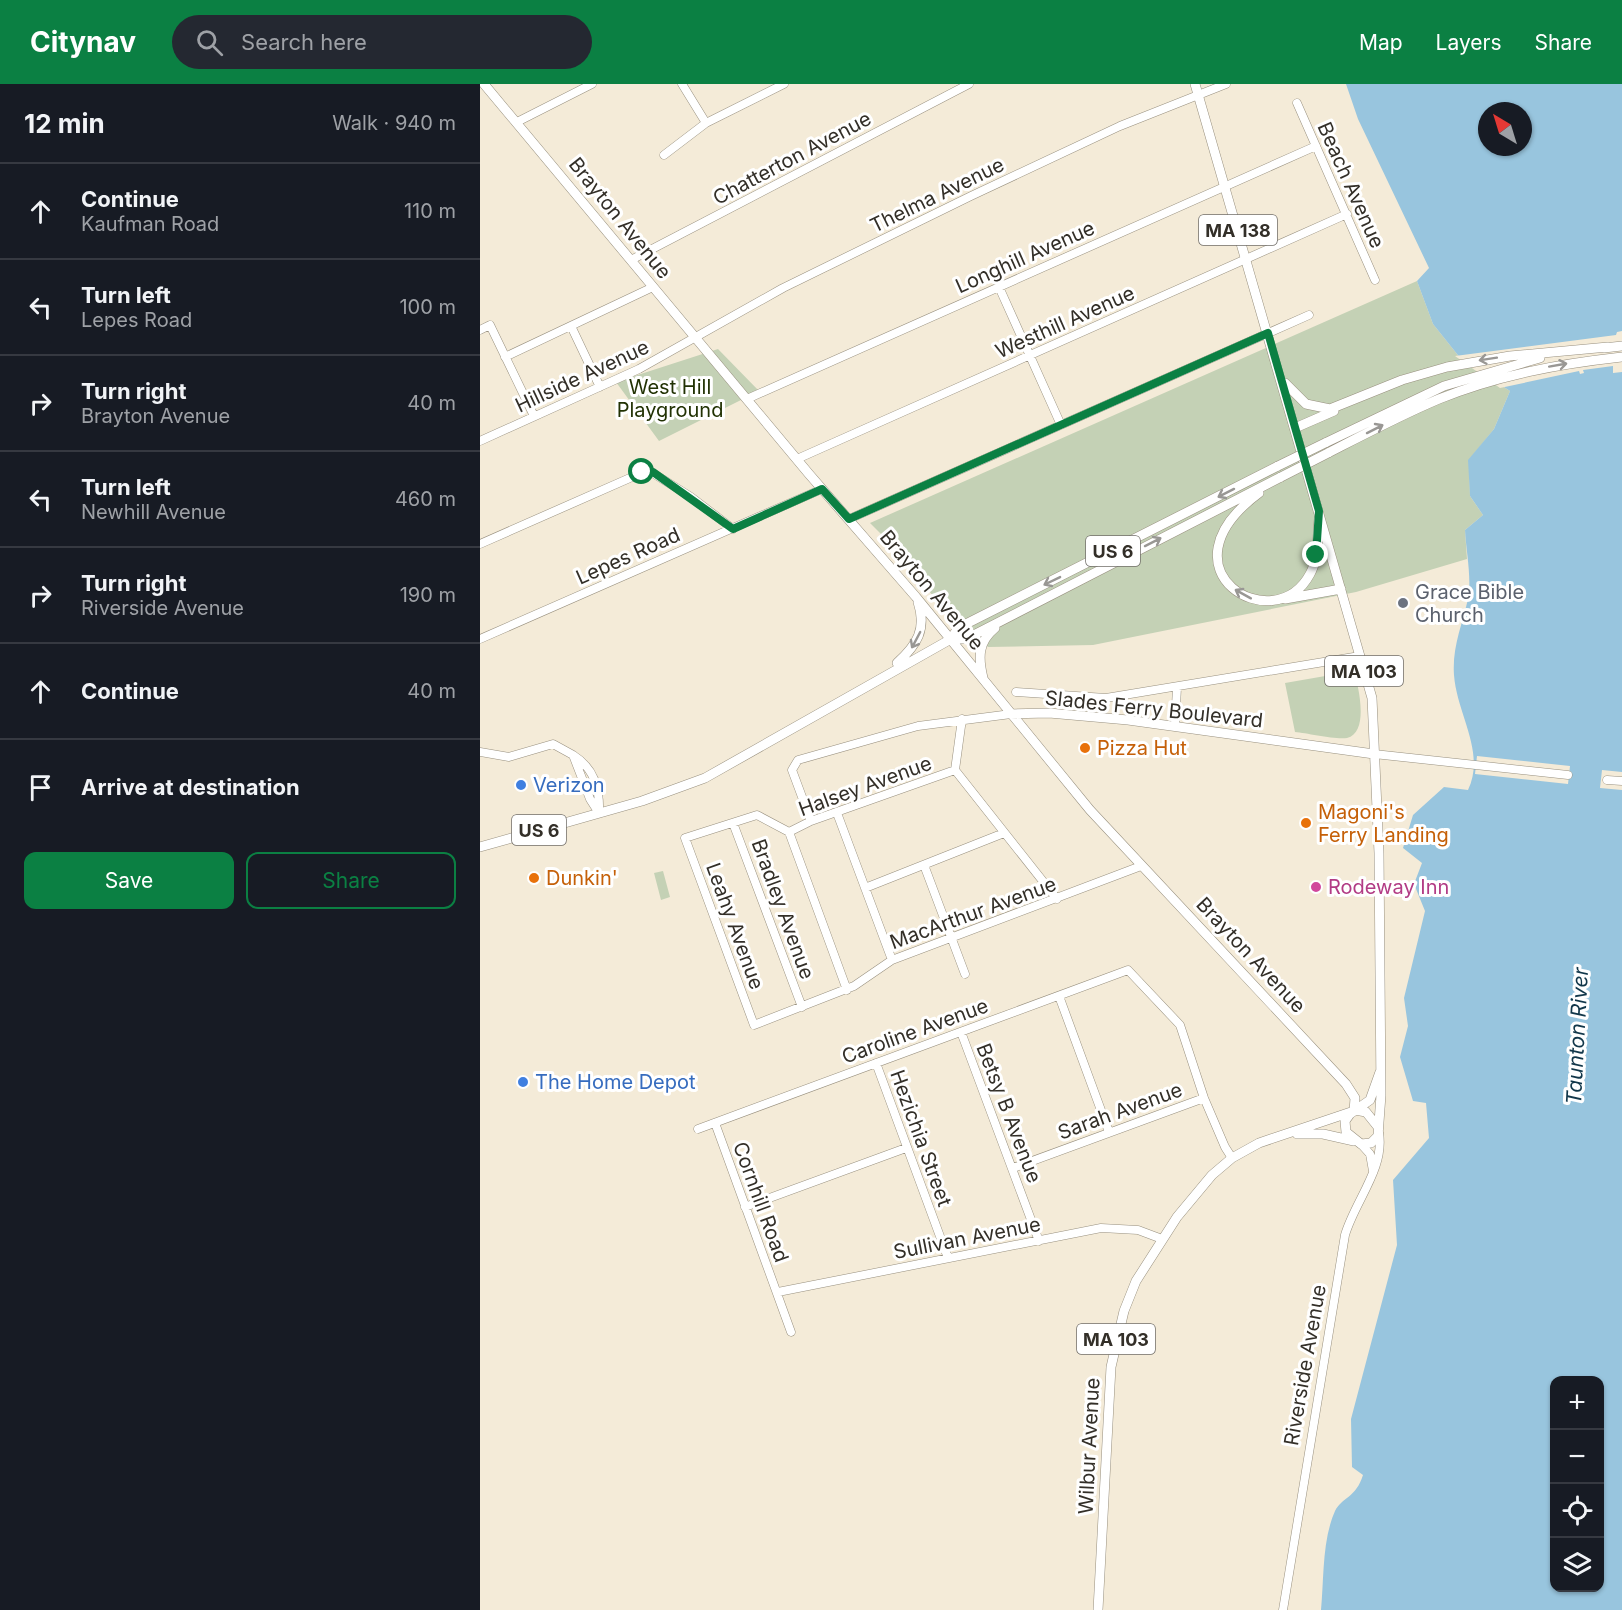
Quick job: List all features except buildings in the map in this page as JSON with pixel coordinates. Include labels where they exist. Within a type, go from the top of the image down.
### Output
[{"type":"main road","name":"Brayton Avenue","points":[[484,84],[822,489],[916,597],[1090,810],[1347,1084],[1355,1098],[1354,1111]]},
{"type":"main road","name":"Riverside Avenue","points":[[1196,89],[1372,698],[1379,852],[1379,1131]]},
{"type":"main road","name":"US 6","points":[[951,639],[957,628],[1418,396],[1513,364],[1622,346]]},
{"type":"main road","name":"MA 138","points":[[1281,377],[1297,397],[1312,407],[1330,409],[1409,378],[1489,358],[1608,347]]},
{"type":"main road","name":"US 6","points":[[480,847],[652,798],[711,775],[951,639],[966,639],[1422,406],[1514,375],[1556,366],[1622,357]]},
{"type":"main road","points":[[1295,428],[1358,399]]},
{"type":"main road","points":[[1281,477],[1234,514],[1221,532],[1217,547],[1221,572],[1232,587],[1249,598],[1274,601],[1341,589]]},
{"type":"main road","name":"MA 138","points":[[1274,601],[1294,591],[1311,573],[1316,555],[1319,511]]},
{"type":"main road","points":[[887,674],[911,650],[919,636],[922,617],[916,597]]},
{"type":"main road","points":[[984,680],[979,657],[981,645],[991,631],[1007,618]]},
{"type":"main road","name":"Slades Ferry Boulevard","points":[[1011,714],[1075,715],[1175,726],[1374,754]]},
{"type":"main road","name":"Riverside Avenue","points":[[1354,1111],[1370,1100],[1380,1072]]},
{"type":"main road","points":[[1354,1111],[1366,1112],[1379,1131],[1374,1142],[1358,1143],[1344,1127],[1346,1119],[1354,1111]]},
{"type":"main road","name":"Wilbur Avenue","points":[[1098,1610],[1112,1358],[1129,1296],[1143,1267],[1193,1196],[1232,1158],[1252,1146],[1354,1111]]},
{"type":"main road","name":"Wilbur Avenue","points":[[1280,1136],[1315,1134],[1358,1143]]},
{"type":"street","points":[[517,122],[592,84]]},
{"type":"street","points":[[682,84],[706,123]]},
{"type":"street","points":[[664,154],[706,123],[783,84]]},
{"type":"street","name":"Chatterton Avenue","points":[[631,260],[969,84]]},
{"type":"street","name":"Thelma Avenue","points":[[696,338],[783,288],[1196,89],[1226,84]]},
{"type":"street","name":"Beach Avenue","points":[[1297,103],[1375,280]]},
{"type":"street","name":"Longhill Avenue","points":[[747,399],[1316,146]]},
{"type":"street","name":"Westhill Avenue","points":[[797,459],[1347,214]]},
{"type":"street","points":[[505,357],[653,287]]},
{"type":"street","points":[[999,287],[1061,425]]},
{"type":"street","points":[[849,519],[1309,315]]},
{"type":"street","points":[[480,330],[490,325],[534,416]]},
{"type":"street","points":[[571,326],[600,387]]},
{"type":"street","name":"Hillside Avenue","points":[[480,441],[600,387],[696,338]]},
{"type":"street","points":[[480,544],[648,470],[691,497],[733,529]]},
{"type":"street","name":"Lepes Road","points":[[480,639],[822,489]]},
{"type":"street","points":[[1016,692],[1106,698],[1360,656]]},
{"type":"street","points":[[1175,726],[1177,687]]},
{"type":"street","name":"Slades Ferry Boulevard","points":[[811,821],[792,772],[793,765],[799,759],[902,730],[962,719],[1011,714]]},
{"type":"street","points":[[962,719],[955,770],[1057,899]]},
{"type":"street","points":[[480,752],[509,757],[553,744],[573,755],[590,799],[599,813]]},
{"type":"street","points":[[1374,754],[1568,775]]},
{"type":"street","name":"Halsey Avenue","points":[[684,838],[757,815],[789,832],[811,821],[955,770]]},
{"type":"street","points":[[1607,780],[1622,781]]},
{"type":"street","points":[[837,813],[892,960]]},
{"type":"street","name":"Bradley Avenue","points":[[733,823],[802,1007]]},
{"type":"street","points":[[789,832],[847,990]]},
{"type":"street","points":[[865,888],[1004,833]]},
{"type":"street","name":"Leahy Avenue","points":[[684,838],[754,1025]]},
{"type":"street","points":[[924,865],[964,974]]},
{"type":"street","name":"MacArthur Avenue","points":[[754,1025],[847,990],[892,960],[1141,866]]},
{"type":"street","name":"Caroline Avenue","points":[[698,1129],[1128,970],[1180,1025],[1204,1098]]},
{"type":"street","points":[[1059,996],[1109,1132]]},
{"type":"street","name":"Betsy B Avenue","points":[[961,1032],[1039,1241]]},
{"type":"street","name":"Hezichia Street","points":[[876,1063],[948,1258]]},
{"type":"street","points":[[1204,1098],[1232,1158]]},
{"type":"street","name":"Sarah Avenue","points":[[1013,1168],[1204,1098]]},
{"type":"street","name":"Cornhill Road","points":[[715,1123],[778,1292],[790,1332]]},
{"type":"street","name":"Riverside Avenue","points":[[1283,1610],[1345,1235],[1353,1209],[1373,1173],[1380,1153],[1379,1131]]},
{"type":"street","points":[[1358,1143],[1370,1154],[1373,1173]]},
{"type":"street","points":[[745,1207],[906,1148]]},
{"type":"street","name":"Sullivan Avenue","points":[[778,1292],[1112,1227],[1138,1230],[1162,1239]]},
{"type":"green space","points":[[1417,281],[1433,324],[1461,359],[1510,391],[1494,429],[1469,460],[1470,496],[1483,515],[1465,530],[1467,559],[1356,592],[1093,645],[988,647],[946,612],[890,543],[870,523]]},
{"type":"green space","name":"West Hill Playground","points":[[718,349],[759,391],[659,441],[616,382]]},
{"type":"green space","points":[[1354,671],[1361,708],[1358,727],[1354,734],[1342,738],[1295,732],[1285,683]]},
{"type":"green space","points":[[663,871],[670,897],[661,900],[654,873]]},
{"type":"water","name":"Taunton River","points":[[1346,84],[1622,84],[1622,1610],[1321,1610],[1324,1560],[1331,1522],[1338,1506],[1353,1493],[1363,1475],[1352,1467],[1351,1419],[1397,1245],[1393,1180],[1429,1138],[1426,1103],[1413,1101],[1400,1057],[1408,1026],[1404,998],[1425,911],[1414,884],[1422,863],[1403,848],[1413,815],[1444,787],[1468,790],[1473,776],[1472,747],[1454,675],[1456,646],[1469,591],[1465,530],[1483,515],[1470,496],[1468,460],[1494,429],[1510,391],[1461,359],[1433,324],[1417,281],[1429,268],[1358,119]]},
{"type":"pier","points":[[1622,331],[1622,372],[1613,373],[1613,366],[1583,370],[1584,373],[1580,374],[1579,371],[1500,388],[1455,356],[1616,335],[1617,332]]},
{"type":"pier","points":[[1477,756],[1570,766],[1568,784],[1475,774]]},
{"type":"pier","points":[[1602,770],[1622,772],[1622,790],[1600,788]]},
{"type":"place","name":"Grace Bible Church","points":[[1403,603]]},
{"type":"place","name":"Pizza Hut","points":[[1085,748]]},
{"type":"place","name":"Verizon","points":[[521,785]]},
{"type":"place","name":"Magoni's Ferry Landing","points":[[1306,823]]},
{"type":"place","name":"Dunkin'","points":[[534,878]]},
{"type":"place","name":"Rodeway Inn","points":[[1316,887]]},
{"type":"place","name":"The Home Depot","points":[[523,1082]]},
{"type":"route","points":[[642,472],[648,470],[653,472],[733,529],[822,489],[849,519],[1268,333],[1319,511],[1316,555]]}]
